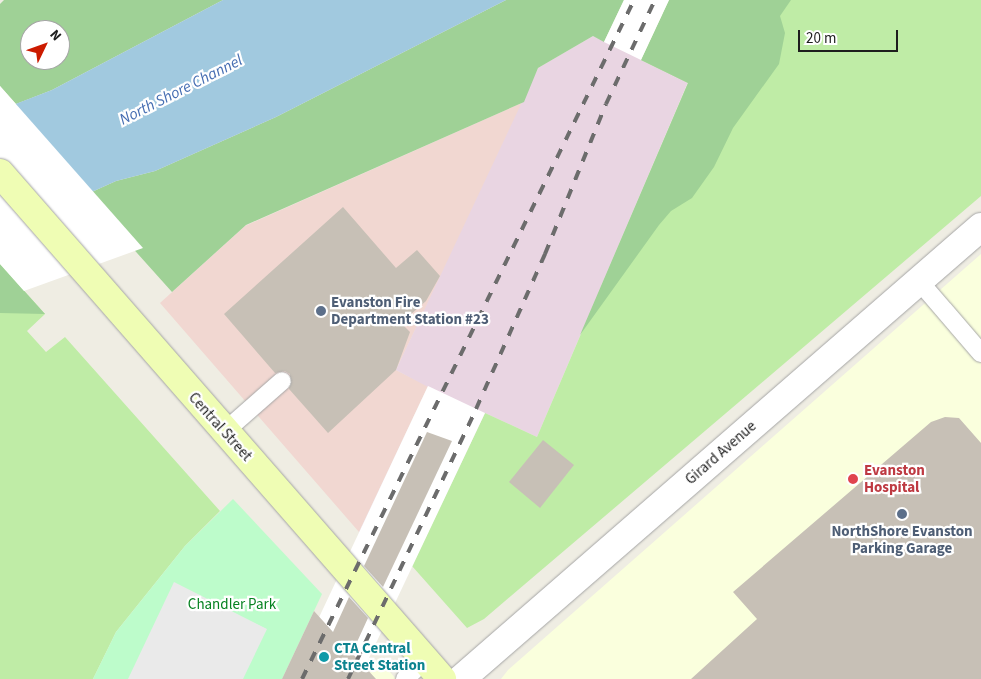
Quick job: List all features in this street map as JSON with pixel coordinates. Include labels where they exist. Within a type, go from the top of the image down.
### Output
[{"type":"main road","name":"Central Street","points":[[0,173],[224,432],[434,670]]},
{"type":"street","name":"Girard Avenue","points":[[461,679],[981,227]]},
{"type":"lane","points":[[919,281],[981,353]]},
{"type":"lane","points":[[224,432],[282,381]]},
{"type":"lane","points":[[404,679],[434,670]]},
{"type":"shaded area","points":[[593,36],[688,82],[537,437],[485,413],[404,583],[359,532],[428,387],[396,370],[538,68]]},
{"type":"shaded area","points":[[524,102],[396,370],[428,386],[359,532],[160,303],[245,226]]},
{"type":"shaded area","name":"Evanston Hospital","points":[[981,254],[981,679],[501,679],[508,670]]},
{"type":"shaded area","points":[[174,582],[267,629],[243,679],[128,679]]},
{"type":"shaded area","points":[[378,658],[396,679],[367,679]]},
{"type":"green space","points":[[4,0],[223,0],[52,90],[16,104],[0,86],[0,4]]},
{"type":"green space","points":[[506,0],[624,0],[604,42],[593,36],[538,68],[524,102],[246,225],[172,292],[85,195],[116,181],[155,171],[276,117]]},
{"type":"green space","points":[[669,0],[981,0],[981,196],[484,619],[467,628],[412,566],[485,413],[537,437],[688,83],[641,60]]},
{"type":"green space","points":[[669,0],[791,0],[780,16],[785,33],[779,64],[733,128],[714,167],[692,198],[671,211],[659,225],[580,335],[688,83],[641,60]]},
{"type":"green space","points":[[0,264],[45,314],[27,331],[46,352],[65,337],[220,511],[185,546],[116,632],[93,679],[0,679]]},
{"type":"green space","points":[[0,264],[45,314],[0,313]]},
{"type":"green space","name":"Chandler Park","points":[[233,499],[322,594],[282,679],[93,679],[116,632],[185,546]]},
{"type":"water","name":"North Shore Channel","points":[[223,0],[506,0],[276,117],[155,171],[116,181],[85,195],[0,110],[52,90]]},
{"type":"pier","points":[[624,0],[669,0],[641,60],[604,42]]},
{"type":"pier","points":[[0,86],[143,248],[24,291],[0,264]]},
{"type":"pier","points":[[428,386],[485,413],[359,679],[290,679]]},
{"type":"building","name":"Evanston Fire Department Station #23","points":[[343,207],[396,268],[417,250],[440,276],[426,301],[401,323],[410,332],[396,370],[328,433],[289,389],[290,374],[285,371],[275,373],[224,314]]},
{"type":"building","name":"NorthShore Evanston Parking Garage","points":[[945,417],[959,418],[981,443],[981,679],[691,679],[757,619],[733,592],[931,422]]},
{"type":"building","points":[[427,432],[452,441],[383,587],[364,566]]},
{"type":"building","points":[[543,440],[574,465],[540,508],[509,482]]},
{"type":"building","name":"CTA Central Street Station","points":[[349,597],[368,618],[352,653],[376,679],[282,679],[314,611],[333,632]]},
{"type":"railway","points":[[302,679],[634,0]]},
{"type":"railway","points":[[348,679],[476,409],[545,254],[606,104],[655,0]]},
{"type":"place","name":"Evanston Fire Department Station #23","points":[[321,311]]},
{"type":"place","name":"Evanston Hospital","points":[[853,479]]},
{"type":"place","name":"NorthShore Evanston Parking Garage","points":[[902,514]]},
{"type":"place","name":"CTA Central Street Station","points":[[324,657]]}]
